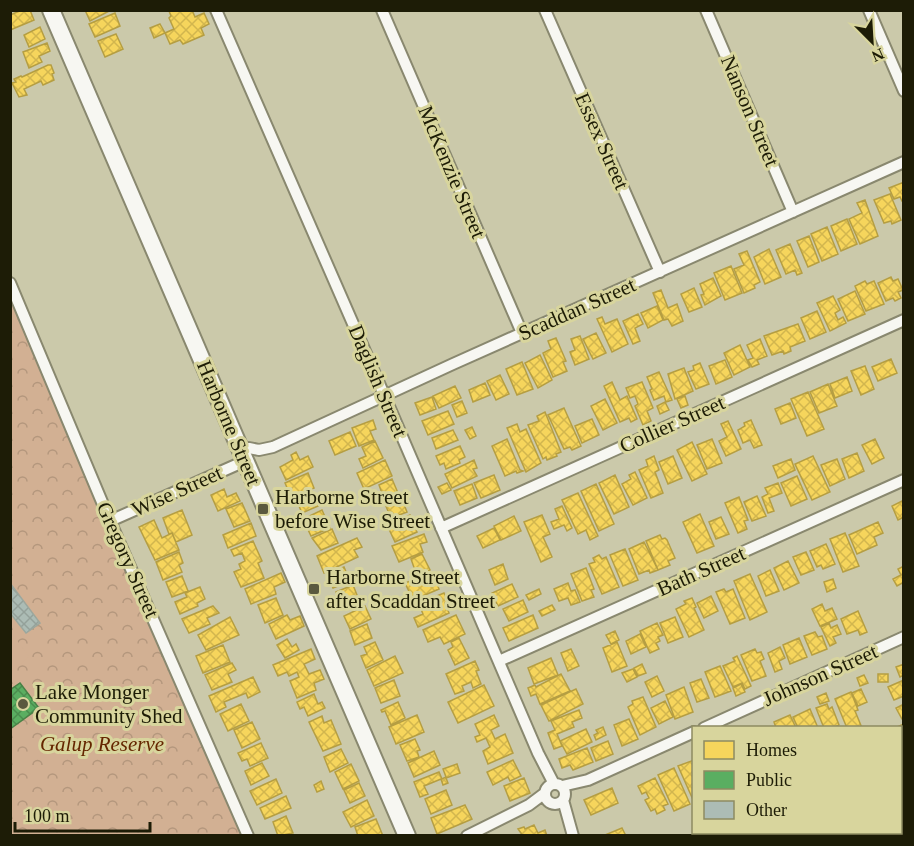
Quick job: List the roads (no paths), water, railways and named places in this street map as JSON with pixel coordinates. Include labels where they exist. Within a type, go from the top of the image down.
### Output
[{"type":"main road","name":"Harborne Street","points":[[51,10],[417,836]]},
{"type":"main road","name":"Harborne Street","points":[[61,10],[407,836]]},
{"type":"street","name":"Daglish Street","points":[[216,10],[571,831]]},
{"type":"street","name":"McKenzie Street","points":[[382,10],[522,333]]},
{"type":"street","name":"Essex Street","points":[[545,10],[660,272]]},
{"type":"street","name":"Nanson Street","points":[[706,10],[794,212]]},
{"type":"street","points":[[869,10],[903,91]]},
{"type":"street","name":"Scaddan Street","points":[[247,454],[273,447],[903,162]]},
{"type":"street","name":"Gregory Street","points":[[10,283],[110,521],[248,836]]},
{"type":"street","name":"Collier Street","points":[[441,528],[903,320]]},
{"type":"street","name":"Wise Street","points":[[110,521],[247,454]]},
{"type":"street","name":"Bath Street","points":[[499,661],[903,480]]},
{"type":"street","name":"Johnson Street","points":[[708,726],[903,637]]},
{"type":"street","points":[[467,836],[529,805],[692,732]]},
{"type":"place","name":"Harborne Street before Wise Street","points":[[263,509]]},
{"type":"place","name":"Harborne Street after Scaddan Street","points":[[314,589]]},
{"type":"place","name":"Lake Monger Community Shed","points":[[23,704]]},
{"type":"park label","name":"Galup Reserve","points":[[102,744]]}]
